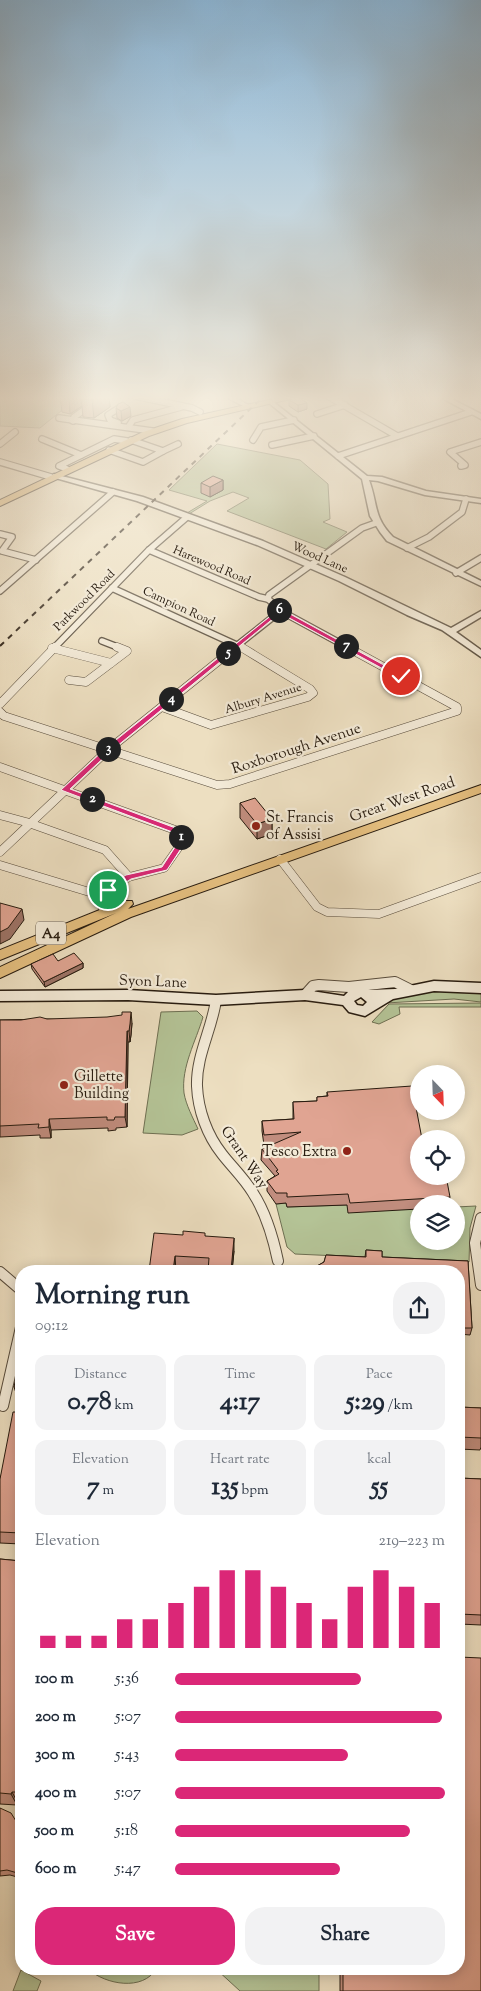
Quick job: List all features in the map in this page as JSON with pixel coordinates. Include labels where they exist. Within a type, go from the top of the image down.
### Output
[{"type":"main road","points":[[0,503],[29,489]]},
{"type":"main road","name":"Great West Road","points":[[0,955],[104,913],[481,780]]},
{"type":"main road","name":"Great West Road","points":[[0,973],[126,914],[280,858],[481,789]]},
{"type":"main road","name":"A4","points":[[0,965],[53,948]]},
{"type":"main road","name":"Syon Lane","points":[[0,996],[128,995],[216,1000],[304,995],[347,1001],[353,1009],[360,1011],[369,1009],[371,1000],[411,990],[443,986],[481,988]]},
{"type":"street","name":"Wood Lane","points":[[101,489],[140,499],[260,543],[312,565],[451,632],[481,654]]},
{"type":"street","points":[[369,489],[372,514],[376,523],[390,539],[481,584]]},
{"type":"street","points":[[412,489],[425,493],[481,501]]},
{"type":"street","points":[[0,591],[113,492]]},
{"type":"street","points":[[407,548],[429,537],[462,512],[466,499]]},
{"type":"street","name":"Parkwood Road","points":[[0,704],[52,648],[149,550],[188,517]]},
{"type":"street","points":[[0,852],[109,749],[275,616],[279,610],[268,599],[269,595],[362,528],[376,523]]},
{"type":"street","points":[[0,534],[15,538],[1,551]]},
{"type":"street","name":"Harewood Road","points":[[149,550],[259,597],[268,599]]},
{"type":"street","points":[[1,551],[36,560]]},
{"type":"street","points":[[456,572],[481,558]]},
{"type":"street","name":"Campion Road","points":[[112,588],[237,645]]},
{"type":"street","name":"Roxborough Avenue","points":[[0,712],[4,716],[217,785],[230,784],[457,711],[457,707],[279,610]]},
{"type":"street","points":[[451,632],[481,613]]},
{"type":"street","points":[[69,680],[86,682],[127,651],[102,641]]},
{"type":"street","name":"Albury Avenue","points":[[162,707],[211,725],[308,697],[313,693],[310,689],[237,645]]},
{"type":"street","points":[[52,648],[111,664]]},
{"type":"street","points":[[0,767],[178,832],[183,841],[164,868],[128,877],[108,890],[96,894],[0,865]]},
{"type":"street","points":[[0,815],[105,850],[128,877]]},
{"type":"street","points":[[280,858],[317,907],[327,912],[379,914],[481,877]]},
{"type":"street","points":[[96,894],[102,903],[104,913]]},
{"type":"street","name":"Syon Lane","points":[[304,995],[313,986],[319,985],[349,987],[395,982],[411,990]]},
{"type":"street","name":"Grant Way","points":[[216,1000],[215,1017],[198,1064],[198,1102],[204,1121],[217,1147],[253,1192],[270,1229],[274,1243],[275,1261]]},
{"type":"street","points":[[481,1218],[476,1229],[474,1246],[481,1285]]},
{"type":"street","points":[[0,1272],[15,1285]]},
{"type":"street","points":[[3,1406],[15,1353]]},
{"type":"green space","points":[[328,489],[330,519],[323,522],[347,532],[326,549],[227,511],[249,498],[233,492],[210,501],[189,514],[187,513],[207,501],[169,490]]},
{"type":"green space","points":[[422,990],[481,990],[481,1002],[454,999],[386,1003],[391,999]]},
{"type":"green space","points":[[481,1003],[481,1007],[399,1007],[400,1014],[379,1024],[372,1022],[389,1004]]},
{"type":"green space","points":[[197,1011],[203,1017],[187,1064],[184,1093],[198,1129],[182,1135],[143,1133],[161,1012]]},
{"type":"green space","points":[[286,1203],[287,1207],[347,1205],[410,1208],[410,1250],[465,1250],[465,1207],[476,1206],[470,1228],[469,1262],[295,1254],[287,1247],[276,1204]]},
{"type":"green space","points":[[19,1975],[30,1975],[41,1981],[37,1991],[13,1991]]},
{"type":"green space","points":[[98,1975],[151,1975],[142,1981],[134,1983],[114,1982]]},
{"type":"green space","points":[[223,1975],[319,1975],[319,1991],[240,1991]]},
{"type":"building","points":[[255,798],[272,819],[257,824],[240,803]]},
{"type":"building","points":[[0,903],[22,909],[8,928],[0,932]]},
{"type":"building","points":[[74,953],[83,963],[44,982],[31,964],[53,954],[58,961]]},
{"type":"building","name":"Gillette Building","points":[[122,1012],[131,1012],[129,1031],[127,1031],[125,1117],[115,1117],[114,1120],[107,1120],[107,1117],[49,1119],[49,1127],[38,1128],[39,1124],[0,1126],[0,1020],[21,1020],[40,1017],[47,1019],[107,1017],[122,1015]]},
{"type":"building","name":"Tesco Extra","points":[[410,1086],[410,1120],[418,1120],[420,1130],[410,1130],[410,1185],[448,1185],[450,1195],[410,1195],[410,1199],[350,1203],[348,1194],[287,1197],[287,1193],[276,1193],[267,1181],[279,1174],[276,1171],[278,1170],[262,1149],[301,1132],[264,1135],[262,1121],[294,1119],[293,1102],[317,1101],[317,1097],[328,1096],[327,1092]]},
{"type":"building","points":[[183,1231],[205,1233],[205,1236],[234,1238],[232,1265],[208,1265],[209,1258],[175,1256],[174,1265],[150,1265],[154,1233],[183,1235]]},
{"type":"building","points":[[366,1250],[382,1251],[382,1257],[468,1261],[472,1328],[465,1328],[465,1265],[319,1265],[324,1262],[326,1255],[366,1257]]},
{"type":"building","points":[[465,1407],[481,1408],[481,1438],[465,1437]]},
{"type":"building","points":[[13,1412],[15,1412],[15,1533],[0,1532],[0,1479]]},
{"type":"building","points":[[465,1478],[481,1479],[481,1615],[465,1614]]},
{"type":"building","points":[[0,1559],[15,1560],[15,1792],[11,1794],[0,1793]]},
{"type":"building","points":[[465,1657],[481,1658],[481,1991],[343,1991],[343,1975],[465,1975]]},
{"type":"building","points":[[0,1808],[11,1813],[15,1819],[15,1872],[7,1870],[0,1871]]},
{"type":"railway","points":[[0,646],[166,489]]},
{"type":"place","name":"St. Francis of Assisi","points":[[256,826]]},
{"type":"place","name":"Gillette Building","points":[[64,1085]]},
{"type":"place","name":"Tesco Extra","points":[[347,1151]]},
{"type":"route","points":[[108,890],[128,877],[164,868],[183,841],[178,832],[65,790],[109,749],[275,616],[279,610],[288,613],[401,676]]}]
